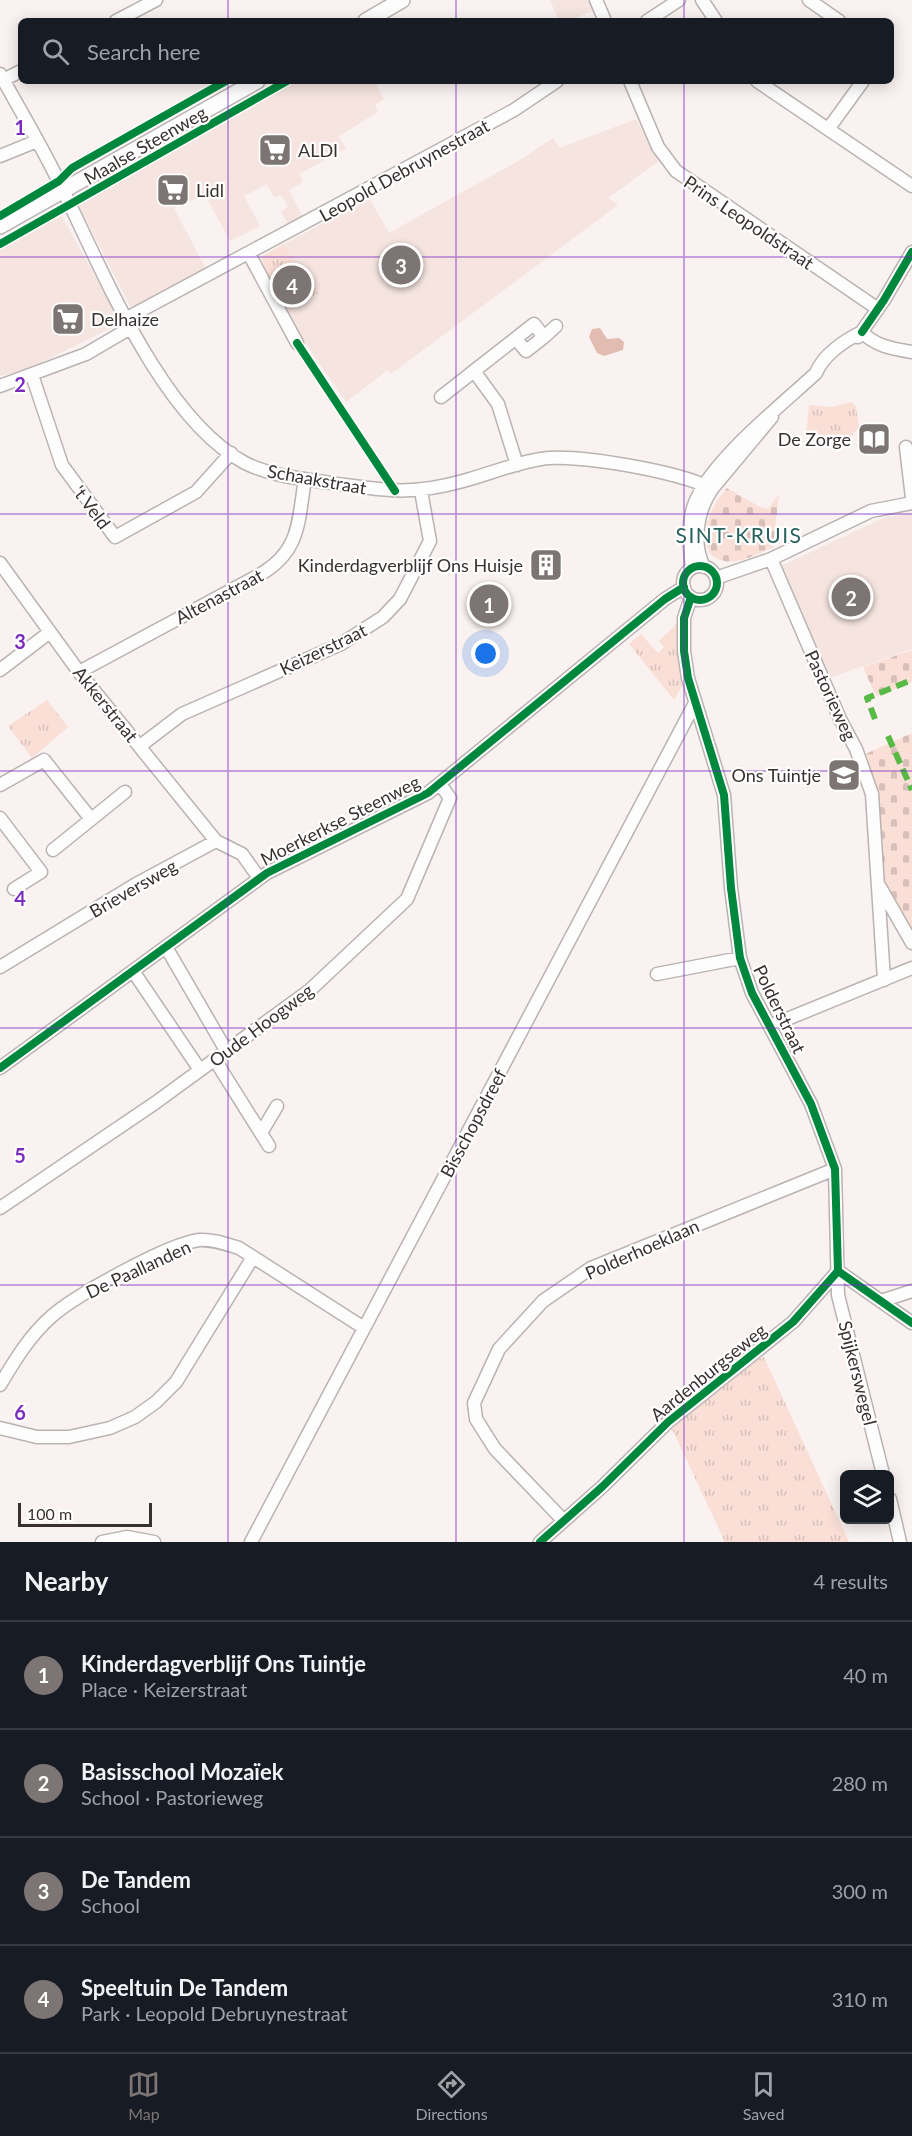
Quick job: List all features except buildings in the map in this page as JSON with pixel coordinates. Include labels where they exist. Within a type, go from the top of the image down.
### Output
[{"type":"main road","points":[[371,18],[402,0]]},
{"type":"main road","name":"Maalse Steenweg","points":[[0,226],[252,84]]},
{"type":"street","points":[[122,18],[156,0]]},
{"type":"street","points":[[596,0],[603,18]]},
{"type":"street","points":[[652,18],[679,0]]},
{"type":"street","points":[[702,0],[714,18]]},
{"type":"street","points":[[809,0],[835,18]]},
{"type":"street","points":[[2,77],[18,72]]},
{"type":"street","name":"Schaakstraat","points":[[2,77],[38,141],[129,323],[162,379],[186,411],[231,453],[257,468],[305,479],[395,491],[421,491],[543,458],[647,469],[708,487]]},
{"type":"street","name":"Leopold Debruynestraat","points":[[0,386],[86,354],[129,323],[249,254],[514,110],[553,84]]},
{"type":"street","name":"Prins Leopoldstraat","points":[[631,84],[658,147],[676,171],[878,309]]},
{"type":"street","points":[[762,84],[912,186]]},
{"type":"street","points":[[829,128],[860,84]]},
{"type":"street","points":[[0,156],[38,141]]},
{"type":"street","points":[[698,567],[689,528],[693,505],[756,425],[778,409],[816,373],[825,371],[852,345],[878,309],[912,252]]},
{"type":"street","points":[[249,254],[297,343]]},
{"type":"street","points":[[441,397],[534,324],[544,337],[556,326]]},
{"type":"street","points":[[861,332],[871,341],[881,345],[912,352]]},
{"type":"street","points":[[474,371],[498,404],[517,465]]},
{"type":"street","name":"'t Veld","points":[[32,375],[62,465],[115,537],[196,492],[231,453]]},
{"type":"street","points":[[906,447],[912,498]]},
{"type":"street","name":"Altenastraat","points":[[79,672],[261,574],[284,558],[293,542],[305,479]]},
{"type":"street","name":"Keizerstraat","points":[[140,746],[182,714],[341,645],[383,618],[400,599],[430,541],[421,491]]},
{"type":"street","points":[[716,578],[771,559],[857,516],[881,508],[912,503]]},
{"type":"street","name":"Pastorieweg","points":[[771,559],[840,719],[856,749],[872,794],[884,980]]},
{"type":"street","name":"Akkerstraat","points":[[0,563],[79,672],[216,841]]},
{"type":"street","points":[[698,567],[712,571],[716,578],[713,594],[702,600],[688,592],[684,577],[698,567]]},
{"type":"street","name":"Moerkerkse Steenweg","points":[[0,1068],[259,878],[289,861],[396,811],[440,784],[665,599],[688,592]]},
{"type":"street","name":"Polderstraat","points":[[688,592],[684,618],[684,651],[695,703],[724,795],[731,888],[740,958],[752,993],[811,1104],[835,1169],[838,1271]]},
{"type":"street","points":[[665,599],[680,608],[684,618]]},
{"type":"street","points":[[0,669],[50,632]]},
{"type":"street","name":"Bisschopsdreef","points":[[251,1542],[695,703]]},
{"type":"street","points":[[0,785],[44,760],[91,819]]},
{"type":"street","name":"Oude Hoogweg","points":[[0,1208],[227,1052],[310,990],[406,899],[450,798],[440,784]]},
{"type":"street","points":[[53,850],[125,792]]},
{"type":"street","points":[[0,818],[41,872],[14,889]]},
{"type":"street","points":[[216,841],[242,854],[259,878]]},
{"type":"street","name":"Brieversweg","points":[[0,967],[138,883],[216,841]]},
{"type":"street","points":[[878,877],[912,942]]},
{"type":"street","points":[[166,947],[227,1052]]},
{"type":"street","name":"Polderstraat","points":[[657,974],[740,958]]},
{"type":"street","points":[[770,1026],[912,968]]},
{"type":"street","points":[[133,971],[200,1070]]},
{"type":"street","points":[[215,1060],[269,1146]]},
{"type":"street","points":[[261,1133],[277,1106]]},
{"type":"street","name":"Polderhoeklaan","points":[[564,1521],[490,1443],[476,1419],[474,1403],[499,1349],[543,1301],[591,1268],[835,1169]]},
{"type":"street","name":"De Paallanden","points":[[0,1385],[19,1354],[52,1316],[85,1292],[180,1246],[198,1240],[220,1242],[239,1248],[364,1328]]},
{"type":"street","points":[[0,1428],[37,1437],[69,1437],[110,1428],[149,1407],[176,1382],[253,1257]]},
{"type":"street","points":[[838,1271],[912,1323]]},
{"type":"street","name":"Spijkerswegel","points":[[838,1271],[838,1295],[882,1470]]},
{"type":"street","name":"Aardenburgseweg","points":[[540,1542],[668,1422],[793,1322],[838,1271]]},
{"type":"street","points":[[881,1301],[912,1292]]},
{"type":"street","points":[[894,1516],[900,1542]]},
{"type":"street","points":[[102,1542],[127,1537],[154,1542]]},
{"type":"shaded area","points":[[550,0],[588,0],[593,11],[576,18],[558,18]]},
{"type":"shaded area","points":[[287,84],[376,84],[384,99],[375,105],[378,112],[339,136],[346,149],[299,174],[303,182],[289,190],[303,217],[288,225],[281,211],[288,207],[285,201],[282,196],[274,197],[267,184],[244,196],[260,226],[230,241],[205,195],[174,208],[207,271],[131,308],[77,202]]},
{"type":"shaded area","points":[[636,119],[659,161],[608,198],[618,205],[391,374],[388,370],[346,402],[290,320],[288,310],[275,295],[261,257],[369,198],[389,233],[520,160],[553,138],[560,148]]},
{"type":"shaded area","points":[[60,213],[121,323],[26,370],[0,376],[0,246]]},
{"type":"shaded area","points":[[600,328],[607,339],[619,338],[624,342],[623,350],[604,356],[597,353],[589,337],[592,329]]},
{"type":"shaded area","points":[[912,514],[912,649],[829,678],[781,566],[886,517]]},
{"type":"green space","points":[[284,244],[300,273],[305,270],[318,293],[288,310],[275,295],[261,257]]},
{"type":"green space","points":[[851,402],[856,406],[859,427],[845,444],[832,449],[826,445],[820,434],[809,437],[806,434],[809,405],[831,407]]},
{"type":"green space","points":[[727,488],[758,506],[768,509],[779,494],[773,547],[749,558],[732,562],[716,558],[709,552],[706,544],[706,527],[716,502]]},
{"type":"green space","points":[[677,624],[682,686],[674,700],[629,644],[641,634],[658,653],[664,647],[659,641]]},
{"type":"green space","points":[[912,650],[912,682],[876,696],[863,667]]},
{"type":"green space","points":[[47,700],[68,727],[32,758],[8,726]]},
{"type":"green space","points":[[912,733],[912,934],[882,876],[861,756]]},
{"type":"green space","points":[[764,1357],[849,1542],[725,1542],[671,1427],[758,1359]]},
{"type":"marked path","points":[[875,719],[867,698],[912,680]]},
{"type":"marked path","points":[[888,736],[912,790]]},
{"type":"cycle path","points":[[0,216],[59,181],[72,168],[221,84]]},
{"type":"cycle path","points":[[0,244],[282,84]]},
{"type":"cycle path","points":[[862,332],[912,252]]},
{"type":"cycle path","points":[[297,343],[395,491]]},
{"type":"cycle path","points":[[700,566],[712,571],[717,583],[712,595],[700,600],[688,595],[683,583],[688,571],[700,566]]},
{"type":"cycle path","points":[[0,1068],[267,873],[428,793],[665,599],[684,587]]},
{"type":"cycle path","points":[[691,597],[684,618],[684,651],[688,678],[724,795],[731,888],[740,958],[752,993],[811,1104],[835,1169],[838,1271]]},
{"type":"cycle path","points":[[838,1271],[912,1323]]},
{"type":"cycle path","points":[[540,1542],[602,1487],[668,1422],[793,1322],[838,1271]]},
{"type":"place","name":"ALDI","points":[[275,150]]},
{"type":"place","name":"Lidl","points":[[173,190]]},
{"type":"place","name":"De Tandem","points":[[401,265]]},
{"type":"place","name":"Speeltuin De Tandem","points":[[292,285]]},
{"type":"place","name":"Delhaize","points":[[68,319]]},
{"type":"place","name":"De Zorge","points":[[874,439]]},
{"type":"place","name":"Kinderdagverblijf Ons Huisje","points":[[546,565]]},
{"type":"place","name":"Basisschool Mozaïek","points":[[851,597]]},
{"type":"place","name":"Kinderdagverblijf Ons Tuintje","points":[[489,604]]},
{"type":"place","name":"Ons Tuintje","points":[[844,775]]},
{"type":"district","name":"SINT-KRUIS","points":[[739,534]]}]
